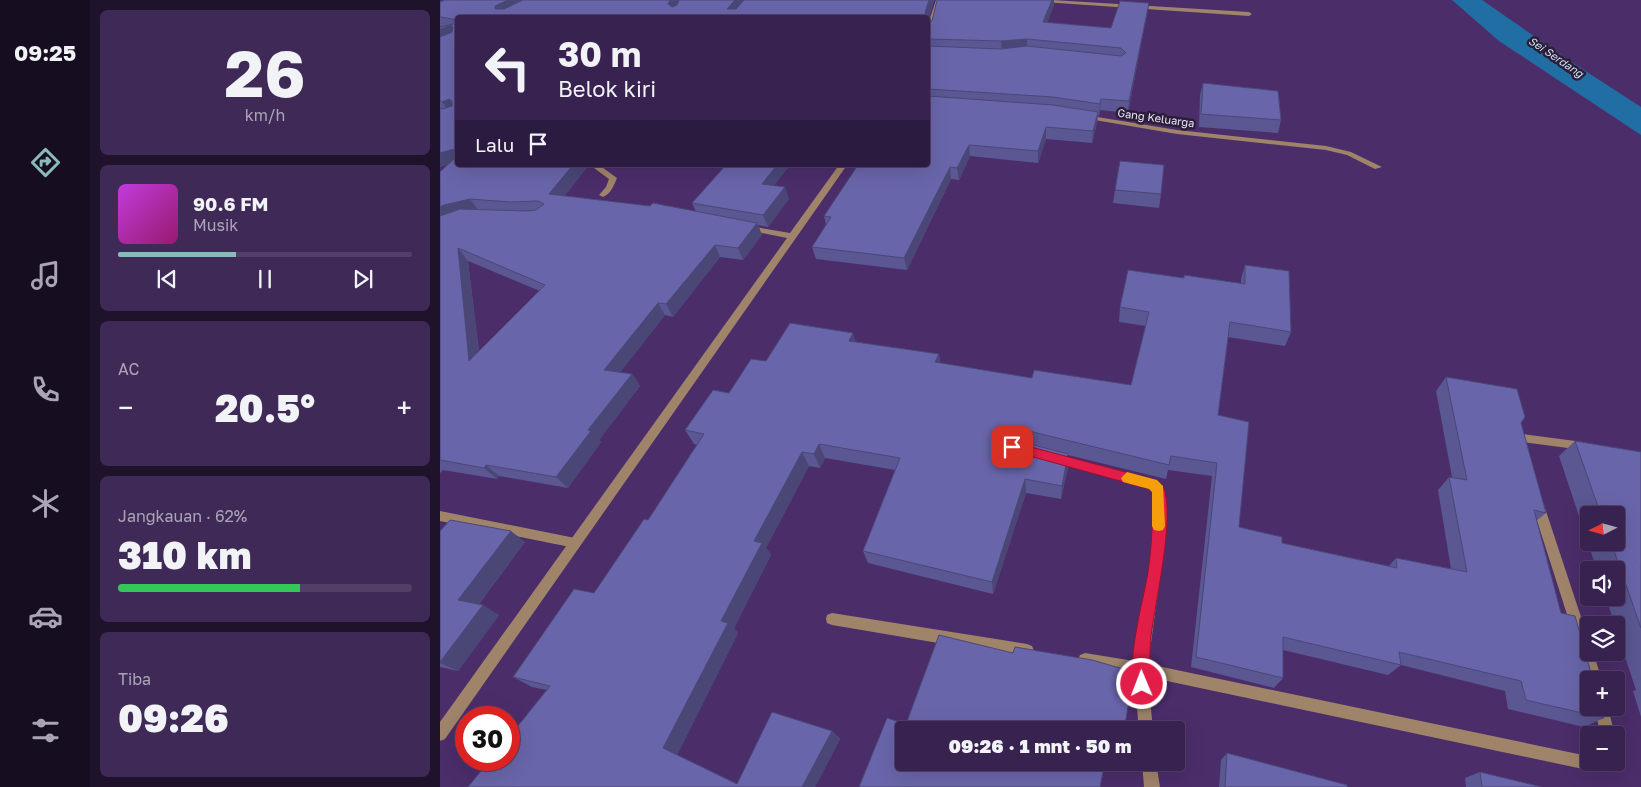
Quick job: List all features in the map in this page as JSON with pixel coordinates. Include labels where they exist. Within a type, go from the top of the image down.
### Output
[{"type":"street","points":[[930,25],[938,0]]},
{"type":"street","points":[[1028,0],[1248,14]]},
{"type":"street","name":"Gang Keluarga","points":[[1077,116],[1177,132],[1326,148],[1350,153],[1378,167]]},
{"type":"street","points":[[597,167],[613,178],[610,188],[603,195]]},
{"type":"street","points":[[440,734],[444,719],[575,543],[842,167]]},
{"type":"street","points":[[734,225],[792,236]]},
{"type":"street","points":[[1521,455],[1515,436],[1593,448]]},
{"type":"street","points":[[1049,457],[1152,484],[1158,490],[1160,516],[1155,571],[1140,669],[1145,721]]},
{"type":"street","points":[[1534,492],[1592,671]]},
{"type":"street","points":[[440,516],[575,543]]},
{"type":"street","points":[[832,619],[1044,653]]},
{"type":"street","points":[[1073,658],[1140,669],[1580,761]]},
{"type":"street","points":[[1150,771],[1152,787]]},
{"type":"water","name":"Sei Serdang","points":[[1452,0],[1482,0],[1641,107],[1641,135],[1499,41]]},
{"type":"building","points":[[445,0],[508,0],[495,6],[495,9],[504,9],[523,0],[670,0],[668,4],[672,7],[677,5],[679,0],[735,0],[727,9],[736,9],[744,0],[929,0],[925,15],[455,15],[455,20],[440,17],[440,2]]},
{"type":"building","points":[[937,0],[1052,0],[1043,22],[1111,28],[1120,1],[1149,3],[1129,101],[1101,99],[1100,104],[1053,97],[930,89],[930,46],[1001,49],[1027,46],[1121,56],[1126,53],[1121,48],[1027,39],[1001,41],[930,39],[930,22]]},
{"type":"building","points":[[455,24],[455,149],[440,153],[440,108],[452,106],[452,101],[449,99],[440,101],[440,37],[452,32],[453,27],[451,25],[440,29],[440,27]]},
{"type":"building","points":[[1203,83],[1278,91],[1281,120],[1201,114]]},
{"type":"building","points":[[930,96],[1053,105],[1098,112],[1093,131],[1046,127],[1038,151],[969,145],[957,168],[950,167],[904,258],[812,247],[831,217],[824,216],[857,167],[930,167]]},
{"type":"building","points":[[455,158],[455,167],[571,167],[549,194],[650,206],[653,203],[757,223],[738,248],[715,245],[666,304],[658,303],[604,370],[632,374],[588,430],[591,431],[556,477],[486,465],[484,468],[440,460],[440,216],[460,209],[536,210],[544,204],[538,201],[510,202],[470,199],[440,207],[440,172]],"holes":[[[458,248],[545,285],[469,361]]]},
{"type":"building","points":[[1120,161],[1164,165],[1161,194],[1115,190]]},
{"type":"building","points":[[724,167],[775,167],[762,184],[785,187],[763,215],[692,203]]},
{"type":"building","points":[[1245,265],[1289,271],[1291,332],[1230,322],[1218,415],[1249,422],[1239,527],[1282,537],[1282,543],[1397,568],[1396,558],[1467,572],[1449,477],[1467,480],[1446,377],[1517,389],[1525,417],[1521,423],[1546,513],[1534,510],[1561,613],[1575,616],[1580,634],[1580,661],[1588,661],[1590,671],[1580,671],[1580,712],[1526,700],[1521,681],[1399,652],[1401,665],[1283,637],[1283,678],[1196,657],[1217,463],[1171,456],[1169,465],[1012,427],[1007,428],[1004,432],[1007,438],[1068,454],[1062,486],[1025,479],[992,582],[863,551],[900,458],[819,444],[814,454],[802,452],[754,541],[762,543],[721,621],[728,623],[663,748],[737,784],[772,712],[832,731],[802,787],[468,787],[481,771],[520,771],[520,723],[550,686],[513,677],[574,589],[594,593],[644,519],[648,520],[704,434],[685,430],[713,390],[729,393],[751,359],[766,361],[790,323],[853,333],[849,341],[939,354],[935,362],[1032,378],[1034,370],[1131,385],[1149,312],[1120,307],[1128,270],[1184,278],[1184,275],[1245,284]]},
{"type":"building","points":[[1575,441],[1641,452],[1641,628],[1625,582],[1625,561],[1618,561],[1614,551],[1625,551],[1625,506],[1598,506]]},
{"type":"building","points":[[450,520],[511,531],[458,600],[483,605],[440,662],[440,531]]},
{"type":"building","points":[[939,635],[1013,653],[1015,647],[1092,660],[1134,672],[1126,721],[907,721]]},
{"type":"building","points":[[887,718],[896,721],[895,771],[1103,771],[1100,787],[859,787]]},
{"type":"building","points":[[1227,753],[1347,785],[1347,787],[1225,787]]},
{"type":"building","points":[[1480,772],[1542,787],[1482,787]]},
{"type":"slow traffic","points":[[1127,478],[1152,484],[1158,490],[1159,526]]},
{"type":"route","points":[[1012,447],[1152,484],[1158,490],[1160,516],[1155,571],[1143,636],[1140,669],[1142,684]]}]
